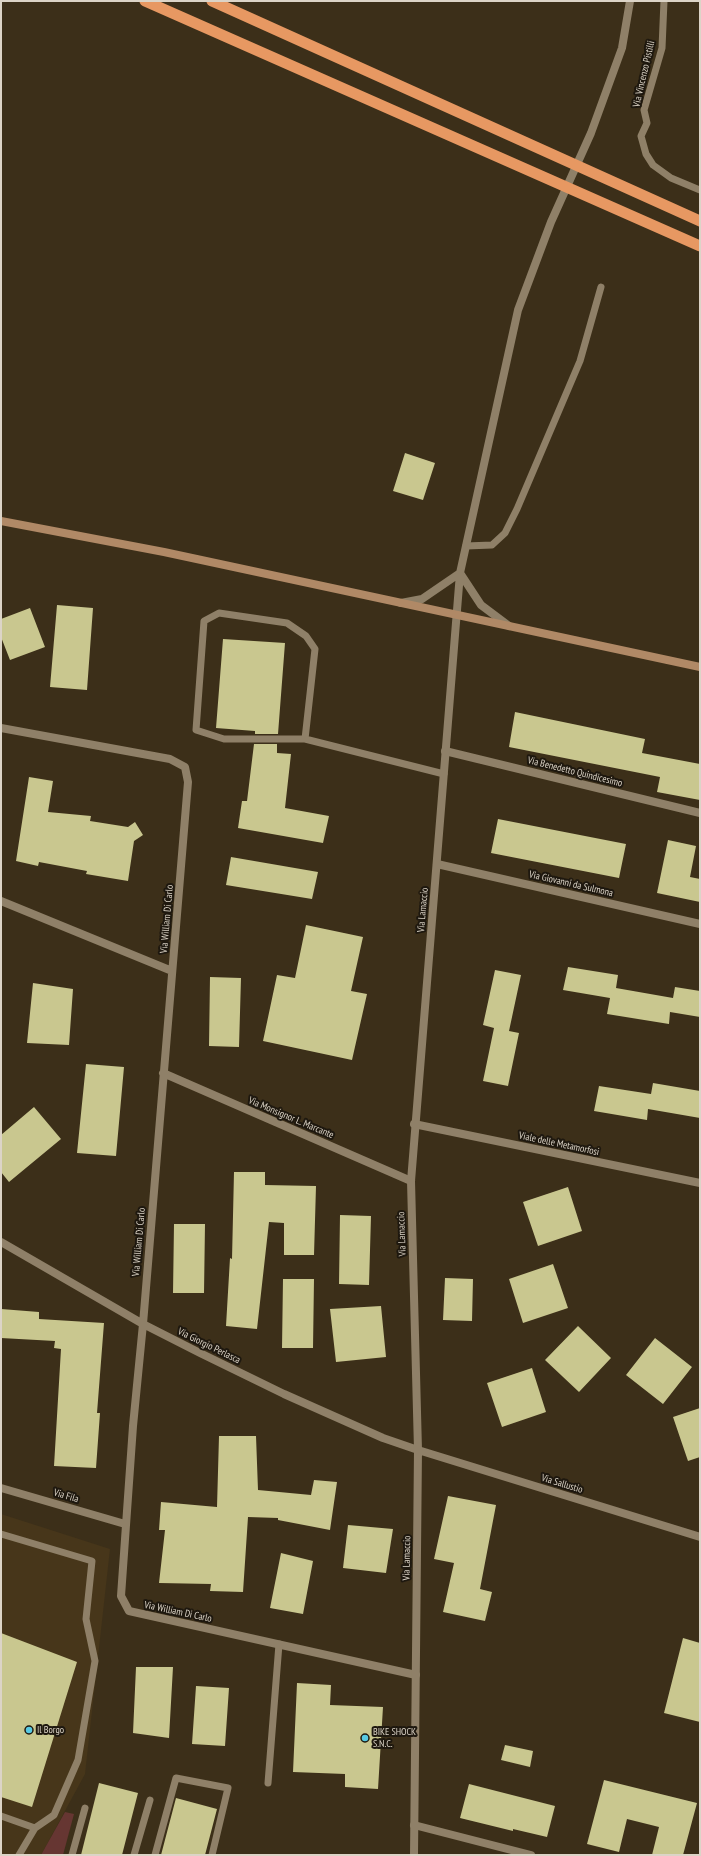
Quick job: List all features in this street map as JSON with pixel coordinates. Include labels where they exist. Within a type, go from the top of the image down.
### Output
[{"type":"highway","points":[[145,1],[700,246]]},
{"type":"highway","points":[[212,1],[700,221]]},
{"type":"main road","points":[[1,521],[164,552],[700,667]]},
{"type":"street","name":"Via Lamaccio","points":[[414,1855],[418,1450],[411,1181],[414,1124],[437,864],[460,573],[518,310],[551,222],[591,133],[622,48],[630,1]]},
{"type":"street","points":[[401,603],[422,599],[460,573],[481,606],[509,626]]},
{"type":"street","name":"Via William Di Carlo","points":[[1,728],[170,759],[184,767],[188,782],[143,1324],[132,1426],[121,1596],[129,1611],[416,1675]]},
{"type":"street","name":"Via Benedetto Quindicesimo","points":[[445,751],[700,812]]},
{"type":"street","name":"Via Giovanni da Sulmona","points":[[437,864],[700,924]]},
{"type":"street","points":[[1,901],[172,971]]},
{"type":"street","name":"Via Monsignor L. Marcante","points":[[163,1073],[411,1181]]},
{"type":"street","name":"Viale delle Metamorfosi","points":[[414,1124],[700,1183]]},
{"type":"street","name":"Via Giorgio Perlasca","points":[[1,1242],[143,1324],[284,1394],[383,1438],[418,1450]]},
{"type":"street","name":"Via Sallustio","points":[[418,1450],[700,1537]]},
{"type":"street","name":"Via Fila","points":[[1,1488],[125,1524]]},
{"type":"street","points":[[414,1825],[531,1855]]},
{"type":"lane","name":"Via Vincenzo Pistilli","points":[[664,1],[662,48],[644,110],[647,123],[641,136],[646,154],[653,165],[671,178],[700,190]]},
{"type":"lane","points":[[466,546],[492,545],[505,533],[580,361],[601,287]]},
{"type":"lane","points":[[305,739],[315,649],[306,636],[286,623],[219,613],[204,621],[196,730],[224,739],[305,739],[444,774]]},
{"type":"lane","points":[[1,1534],[92,1561],[86,1619],[95,1661],[78,1760],[54,1815],[35,1828],[19,1855]]},
{"type":"lane","points":[[268,1783],[279,1644]]},
{"type":"lane","points":[[155,1855],[176,1778],[228,1788],[212,1855]]},
{"type":"lane","points":[[134,1855],[150,1800]]},
{"type":"lane","points":[[72,1855],[85,1808]]},
{"type":"lane","points":[[1,1816],[35,1828]]},
{"type":"shaded area","points":[[1,1514],[110,1549],[85,1774],[41,1855],[1,1855]]},
{"type":"shaded area","points":[[65,1812],[74,1814],[63,1855],[41,1855]]},
{"type":"building","points":[[405,453],[435,463],[423,500],[393,491]]},
{"type":"building","points":[[57,605],[93,608],[87,690],[50,687]]},
{"type":"building","points":[[30,608],[45,647],[10,660],[1,637],[1,619]]},
{"type":"building","points":[[223,639],[285,643],[278,734],[255,734],[255,731],[216,728]]},
{"type":"building","points":[[515,712],[645,739],[642,753],[700,764],[700,800],[657,792],[660,777],[509,747]]},
{"type":"building","points":[[254,744],[277,744],[277,753],[291,754],[285,808],[329,816],[323,843],[238,828],[242,801],[247,801]]},
{"type":"building","points":[[29,777],[53,781],[48,812],[91,816],[90,821],[128,827],[135,822],[143,835],[134,841],[128,881],[86,874],[87,871],[39,862],[38,866],[16,861]]},
{"type":"building","points":[[498,819],[626,844],[619,878],[491,853]]},
{"type":"building","points":[[668,840],[696,846],[690,877],[700,879],[700,902],[657,893]]},
{"type":"building","points":[[231,857],[318,872],[312,899],[226,885]]},
{"type":"building","points":[[306,925],[363,937],[351,991],[367,994],[352,1060],[263,1041],[277,975],[295,978]]},
{"type":"building","points":[[568,967],[618,975],[616,988],[673,998],[675,987],[700,991],[700,1017],[670,1012],[669,1024],[607,1014],[610,998],[563,990]]},
{"type":"building","points":[[495,970],[521,975],[509,1031],[519,1033],[508,1086],[483,1081],[494,1028],[483,1025]]},
{"type":"building","points":[[210,977],[241,978],[239,1047],[209,1046]]},
{"type":"building","points":[[33,983],[73,989],[69,1045],[27,1043]]},
{"type":"building","points":[[86,1064],[124,1067],[116,1156],[77,1153]]},
{"type":"building","points":[[653,1083],[700,1091],[700,1118],[648,1109],[647,1120],[594,1111],[599,1086],[651,1094]]},
{"type":"building","points":[[34,1107],[61,1139],[9,1182],[1,1172],[1,1135]]},
{"type":"building","points":[[234,1172],[265,1172],[265,1185],[316,1186],[314,1255],[284,1255],[284,1223],[269,1222],[257,1329],[226,1326],[230,1258],[232,1259]]},
{"type":"building","points":[[568,1187],[582,1231],[538,1246],[523,1202]]},
{"type":"building","points":[[340,1215],[371,1216],[369,1285],[339,1284]]},
{"type":"building","points":[[174,1224],[205,1224],[204,1293],[173,1293]]},
{"type":"building","points":[[553,1264],[568,1308],[523,1323],[509,1279]]},
{"type":"building","points":[[445,1278],[473,1279],[472,1321],[443,1320]]},
{"type":"building","points":[[283,1279],[314,1279],[313,1348],[282,1348]]},
{"type":"building","points":[[381,1306],[386,1357],[336,1362],[330,1309]]},
{"type":"building","points":[[1,1309],[39,1312],[39,1319],[104,1323],[97,1413],[100,1413],[96,1468],[54,1466],[61,1349],[54,1348],[55,1341],[1,1338]]},
{"type":"building","points":[[578,1326],[611,1358],[579,1392],[545,1360]]},
{"type":"building","points":[[655,1338],[692,1367],[663,1404],[626,1375]]},
{"type":"building","points":[[532,1368],[546,1412],[502,1427],[487,1383]]},
{"type":"building","points":[[700,1408],[700,1457],[688,1461],[673,1417]]},
{"type":"building","points":[[219,1436],[256,1436],[258,1490],[311,1495],[314,1480],[337,1482],[330,1530],[278,1520],[278,1518],[248,1517],[243,1592],[210,1591],[211,1584],[159,1583],[165,1530],[159,1530],[161,1502],[217,1507]]},
{"type":"building","points":[[448,1496],[496,1505],[480,1589],[492,1592],[485,1621],[443,1612],[454,1563],[434,1559]]},
{"type":"building","points":[[348,1525],[393,1529],[386,1573],[343,1568]]},
{"type":"building","points":[[281,1553],[313,1561],[303,1614],[270,1608]]},
{"type":"building","name":"Il Borgo","points":[[1,1633],[77,1662],[32,1807],[1,1797]]},
{"type":"building","points":[[683,1638],[700,1643],[700,1722],[664,1713]]},
{"type":"building","points":[[136,1667],[173,1667],[169,1738],[133,1733]]},
{"type":"building","points":[[297,1683],[331,1685],[330,1705],[383,1707],[378,1789],[345,1787],[345,1774],[293,1772]]},
{"type":"building","points":[[196,1686],[229,1688],[225,1746],[192,1744]]},
{"type":"building","points":[[505,1745],[533,1751],[530,1767],[501,1760]]},
{"type":"building","points":[[604,1780],[697,1803],[683,1855],[652,1855],[659,1827],[627,1819],[619,1852],[587,1844]]},
{"type":"building","points":[[99,1783],[138,1793],[122,1855],[81,1855]]},
{"type":"building","points":[[469,1784],[555,1806],[547,1837],[513,1829],[513,1831],[460,1818]]},
{"type":"building","points":[[176,1798],[217,1809],[205,1855],[161,1855]]},
{"type":"place","name":"Il Borgo","points":[[29,1730]]},
{"type":"place","name":"BIKE SHOCK S.N.C.","points":[[365,1738]]}]
